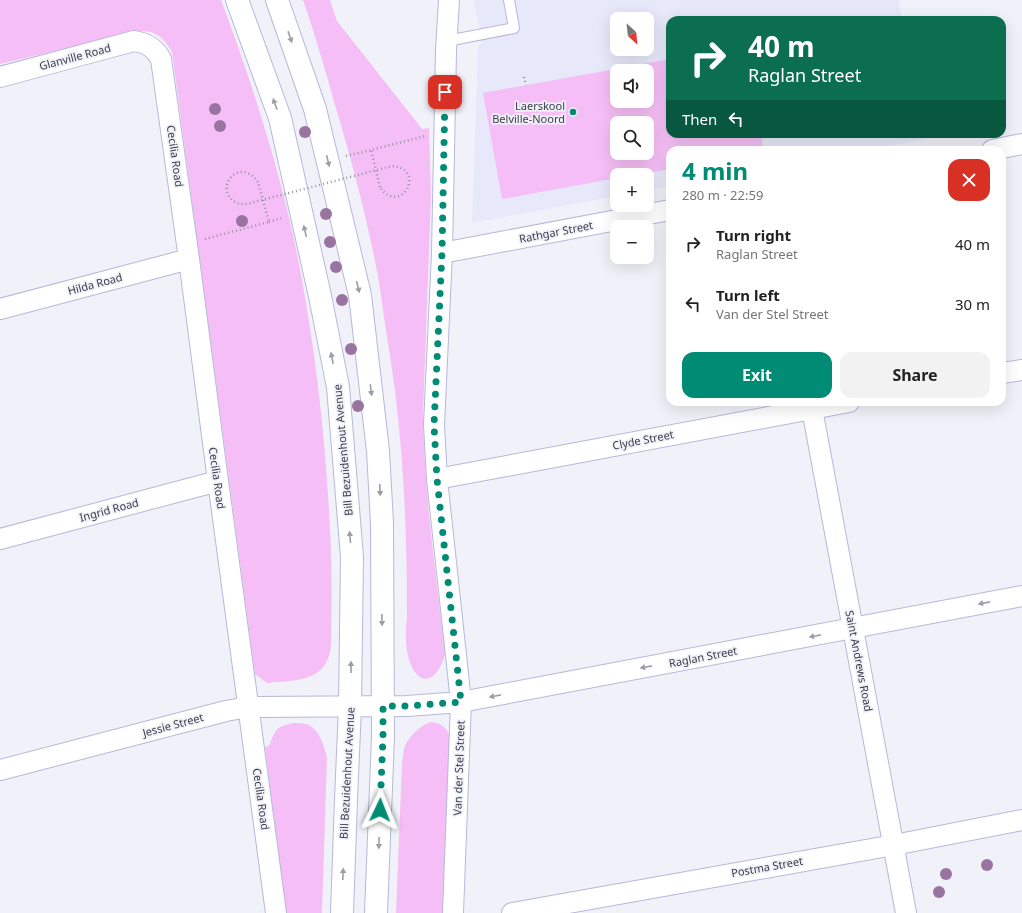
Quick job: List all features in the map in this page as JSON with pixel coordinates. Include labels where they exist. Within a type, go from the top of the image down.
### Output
[{"type":"main road","name":"Bill Bezuidenhout Avenue","points":[[237,0],[280,118],[320,296],[338,386],[352,557],[350,706],[342,913]]},
{"type":"main road","points":[[277,0],[315,109],[360,295],[379,459],[382,522],[383,737],[376,913]]},
{"type":"street","name":"Van der Stel Street","points":[[449,0],[442,253],[434,425],[437,479],[461,702],[453,913]]},
{"type":"street","name":"Glanville Road","points":[[0,77],[134,41],[150,46]]},
{"type":"street","name":"Cecilia Road","points":[[150,46],[157,52],[163,68],[276,913]]},
{"type":"street","points":[[1006,147],[1022,144]]},
{"type":"street","name":"Rathgar Street","points":[[442,253],[666,211]]},
{"type":"street","name":"Hilda Road","points":[[0,309],[189,259]]},
{"type":"street","points":[[1006,372],[1022,370]]},
{"type":"street","name":"Clyde Street","points":[[437,479],[828,406]]},
{"type":"street","name":"Saint Andrews Road","points":[[812,409],[906,913]]},
{"type":"street","name":"Ingrid Road","points":[[0,539],[218,481]]},
{"type":"street","name":"Raglan Street","points":[[350,706],[407,706],[461,702],[1022,596]]},
{"type":"street","name":"Jessie Street","points":[[0,770],[226,711],[248,707],[350,706]]},
{"type":"street","name":"Postma Street","points":[[512,913],[894,845],[1022,820]]},
{"type":"lane","points":[[447,41],[514,28],[509,0]]},
{"type":"path","points":[[524,77],[526,85]]},
{"type":"path","points":[[345,157],[431,134]]},
{"type":"path","points":[[198,241],[269,222],[258,182],[255,177],[244,172],[238,173],[229,180],[227,186],[230,198],[241,204],[247,204],[392,166],[398,166],[404,170],[408,174],[410,181],[409,187],[400,196],[388,196],[383,192],[380,187],[371,150]]},
{"type":"shaded area","points":[[0,0],[221,0],[253,90],[272,151],[288,213],[307,310],[317,377],[327,477],[330,528],[332,578],[331,646],[328,658],[323,667],[308,677],[298,680],[267,683],[255,674],[172,52],[166,42],[154,33],[138,31],[0,64]]},
{"type":"shaded area","points":[[303,0],[330,0],[337,21],[422,129],[429,128],[431,197],[423,413],[431,534],[445,654],[435,674],[424,679],[419,677],[412,667],[406,646],[407,567],[402,468],[391,359],[377,273],[352,165],[320,52]]},
{"type":"shaded area","name":"Laerskool Belville-Noord","points":[[474,0],[899,0],[901,16],[666,16],[666,138],[925,139],[889,146],[666,146],[666,187],[654,189],[654,168],[610,168],[610,197],[472,223],[478,46],[482,44]]},
{"type":"shaded area","points":[[666,60],[666,138],[762,138],[762,146],[666,146],[666,170],[654,172],[654,168],[610,168],[610,179],[502,199],[483,93],[610,70],[610,108],[654,108],[654,64],[642,64]]},
{"type":"shaded area","points":[[431,722],[438,723],[443,726],[450,736],[443,913],[396,913],[403,752],[412,735],[419,728]]},
{"type":"shaded area","points":[[293,723],[309,725],[316,731],[321,739],[327,757],[322,913],[286,913],[265,747],[269,746],[273,736],[279,728]]},
{"type":"place","name":"Laerskool Belville-Noord","points":[[573,112]]},
{"type":"route","points":[[380,810],[383,706],[407,706],[461,702],[437,479],[434,425],[442,253],[445,92]]}]
